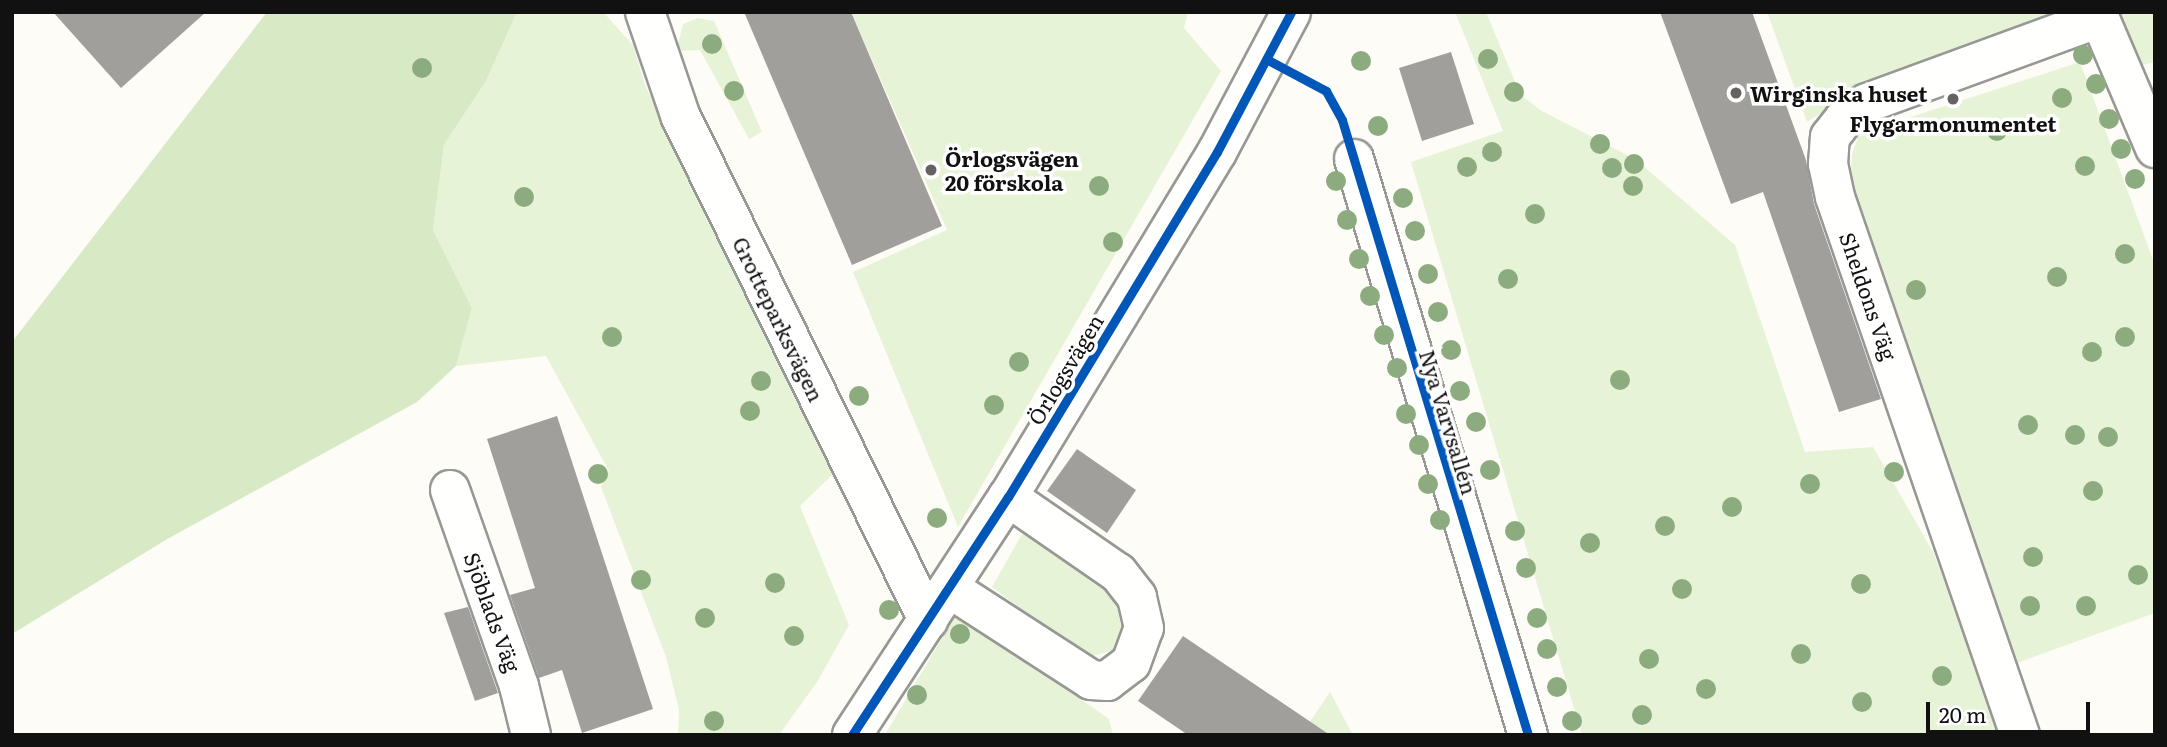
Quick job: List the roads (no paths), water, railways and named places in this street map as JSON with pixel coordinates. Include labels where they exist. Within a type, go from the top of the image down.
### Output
[{"type":"street","name":"Grotteparksvägen","points":[[645,12],[680,115],[928,620]]},
{"type":"street","name":"Örlogsvägen","points":[[852,735],[1008,497],[1217,152],[1291,12]]},
{"type":"street","points":[[2098,15],[2155,148]]},
{"type":"street","name":"Sheldons Väg","points":[[2020,735],[1835,198],[1828,164],[1830,137],[1844,118],[1867,103],[2098,15]]},
{"type":"street","name":"Nya Varvsallén","points":[[1354,159],[1528,735]]},
{"type":"street","name":"Sjöblads Väg","points":[[450,489],[519,686],[531,735]]},
{"type":"street","points":[[949,588],[1091,680],[1107,681],[1131,663],[1144,628],[1137,597],[1118,573],[1008,497]]},
{"type":"place","name":"Wirginska huset","points":[[1736,93]]},
{"type":"place","name":"Flygarmonumentet","points":[[1953,99]]},
{"type":"place","name":"Örlogsvägen 20 förskola","points":[[931,170]]}]
